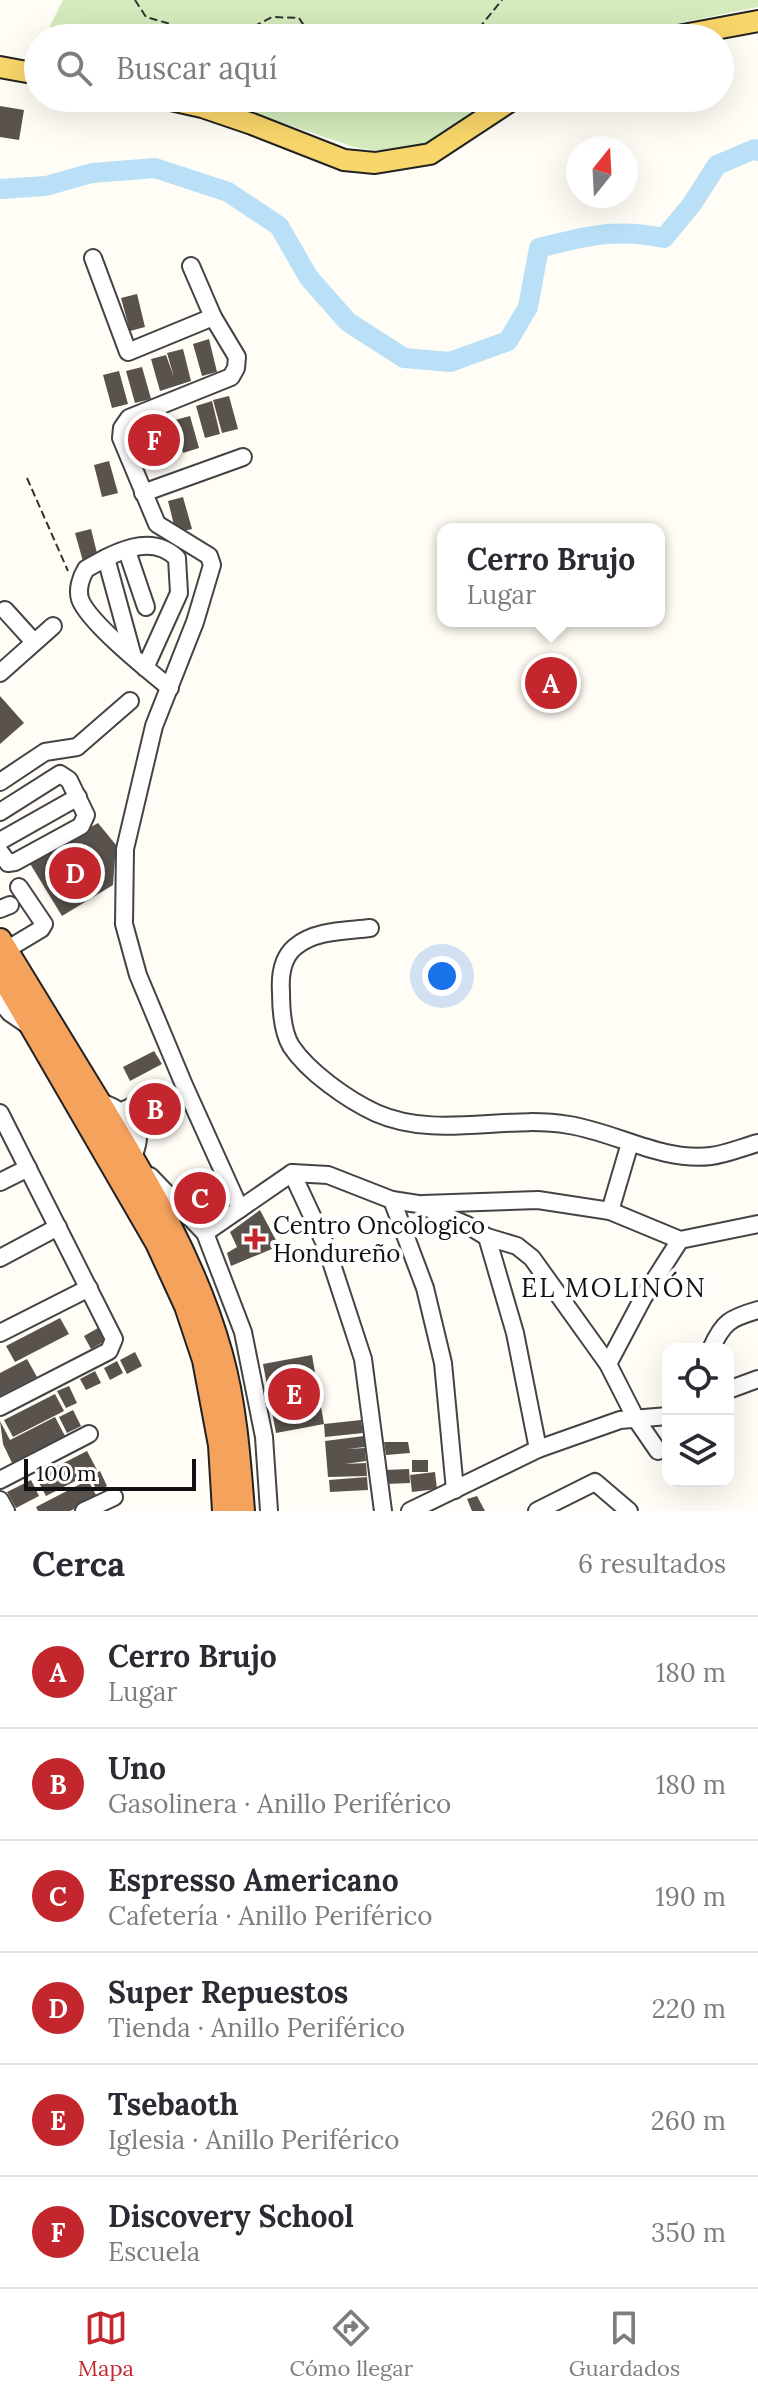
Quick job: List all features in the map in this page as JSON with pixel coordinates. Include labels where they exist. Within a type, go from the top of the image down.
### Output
[{"type":"highway","points":[[2,954],[35,1030],[157,1243],[186,1306],[204,1360],[220,1445],[224,1511]]},
{"type":"highway","points":[[2,954],[135,1161],[203,1297],[222,1356],[238,1445],[243,1511]]},
{"type":"main road","points":[[734,25],[758,21]]},
{"type":"main road","points":[[0,67],[24,71]]},
{"type":"main road","points":[[217,112],[344,160],[375,163],[430,154],[494,112]]},
{"type":"street","points":[[93,258],[128,352],[213,317]]},
{"type":"street","points":[[191,266],[213,317],[237,357],[236,368],[231,377],[129,418],[122,428],[121,438],[157,524],[209,556],[212,565],[195,622],[154,726],[125,849],[124,924],[138,975],[240,1209]]},
{"type":"street","points":[[143,493],[243,457]]},
{"type":"street","points":[[145,668],[179,593],[177,558],[165,547],[152,544],[106,558],[86,569],[81,577],[80,597],[95,623],[145,668],[170,688]]},
{"type":"street","points":[[127,551],[146,607]]},
{"type":"street","points":[[106,558],[132,654]]},
{"type":"street","points":[[5,610],[34,642]]},
{"type":"street","points":[[0,673],[53,626]]},
{"type":"street","points":[[0,782],[45,752],[77,747],[130,701]]},
{"type":"street","points":[[0,812],[60,774],[69,780],[86,815],[81,826],[15,862],[8,863],[0,852]]},
{"type":"street","points":[[0,841],[78,797]]},
{"type":"street","points":[[2,954],[44,924],[19,887]]},
{"type":"street","points":[[370,928],[318,935],[294,948],[283,964],[281,1013],[290,1045],[338,1092],[402,1123],[438,1127],[501,1122],[568,1124],[630,1143],[682,1154],[711,1156],[758,1143]]},
{"type":"street","points":[[0,1001],[10,1013],[35,1030]]},
{"type":"street","points":[[120,1112],[160,1093]]},
{"type":"street","points":[[99,1102],[111,1105],[137,1130],[135,1161],[205,1233],[243,1332],[264,1437],[269,1511]]},
{"type":"street","points":[[0,1407],[112,1348],[113,1335],[28,1168],[2,1126]]},
{"type":"street","points":[[610,1211],[630,1143]]},
{"type":"street","points":[[0,1182],[28,1168]]},
{"type":"street","points":[[292,1173],[326,1246],[363,1359],[383,1511]]},
{"type":"street","points":[[205,1233],[292,1173],[328,1175],[392,1200],[418,1204],[538,1200],[610,1211],[680,1240],[758,1224]]},
{"type":"street","points":[[392,1200],[425,1288],[443,1363],[455,1490]]},
{"type":"street","points":[[467,1225],[476,1203]]},
{"type":"street","points":[[418,1204],[487,1237],[517,1246],[532,1258],[608,1364],[636,1419],[658,1451]]},
{"type":"street","points":[[0,1258],[58,1227]]},
{"type":"street","points":[[487,1237],[512,1320],[538,1449]]},
{"type":"street","points":[[608,1364],[643,1298],[680,1240]]},
{"type":"street","points":[[0,1333],[89,1288]]},
{"type":"street","points":[[714,1343],[722,1326],[737,1316],[758,1310]]},
{"type":"street","points":[[734,1388],[758,1379]]},
{"type":"street","points":[[410,1511],[538,1449],[620,1420],[662,1417]]},
{"type":"street","points":[[0,1480],[89,1434]]},
{"type":"street","points":[[537,1511],[595,1482],[629,1511]]},
{"type":"street","points":[[84,1511],[114,1497]]},
{"type":"street","points":[[0,1500],[6,1511]]},
{"type":"path","points":[[135,0],[146,17],[170,24]]},
{"type":"path","points":[[482,24],[502,0]]},
{"type":"path","points":[[258,24],[272,17],[299,18],[303,24]]},
{"type":"path","points":[[27,478],[68,571]]},
{"type":"green space","points":[[63,0],[758,0],[758,7],[676,24],[51,24]]},
{"type":"green space","points":[[250,112],[480,112],[448,133],[416,147],[378,150],[354,147]]},
{"type":"building","points":[[0,106],[24,110],[19,140],[0,137]]},
{"type":"building","points":[[137,294],[145,327],[130,331],[121,298]]},
{"type":"building","points":[[209,339],[217,372],[202,376],[193,344]]},
{"type":"building","points":[[183,349],[191,381],[160,391],[151,359],[166,355],[174,377],[167,353]]},
{"type":"building","points":[[142,367],[151,399],[135,403],[126,371]]},
{"type":"building","points":[[119,371],[128,404],[112,408],[103,375]]},
{"type":"building","points":[[229,396],[238,429],[222,433],[213,400]]},
{"type":"building","points":[[212,401],[220,434],[205,438],[196,406]]},
{"type":"building","points":[[190,416],[199,448],[183,453],[175,420]]},
{"type":"building","points":[[166,420],[174,453],[159,457],[150,424]]},
{"type":"building","points":[[109,461],[118,493],[102,497],[94,465]]},
{"type":"building","points":[[183,497],[192,529],[176,533],[168,501]]},
{"type":"building","points":[[91,529],[99,561],[84,565],[75,533]]},
{"type":"building","points":[[0,696],[24,723],[0,744]]},
{"type":"building","points":[[98,823],[116,845],[113,885],[62,916],[29,862]]},
{"type":"building","points":[[154,1051],[162,1064],[130,1081],[123,1067]]},
{"type":"building","points":[[169,1095],[175,1105],[140,1123],[135,1113]]},
{"type":"building","name":"Centro Oncologico Hondureño","points":[[260,1210],[279,1246],[231,1266],[227,1253],[237,1247],[230,1232]]},
{"type":"building","points":[[60,1318],[69,1334],[15,1362],[6,1346]]},
{"type":"building","points":[[98,1328],[105,1341],[91,1349],[84,1336]]},
{"type":"building","points":[[135,1352],[142,1366],[127,1374],[120,1360]]},
{"type":"building","points":[[312,1355],[324,1424],[276,1433],[263,1364]]},
{"type":"building","points":[[27,1359],[37,1377],[0,1396],[0,1373]]},
{"type":"building","points":[[117,1361],[123,1373],[110,1380],[104,1368]]},
{"type":"building","points":[[95,1371],[101,1383],[86,1390],[80,1379]]},
{"type":"building","points":[[69,1386],[77,1403],[66,1408],[57,1391]]},
{"type":"building","points":[[55,1394],[64,1411],[13,1437],[4,1420]]},
{"type":"building","points":[[73,1410],[81,1426],[67,1433],[59,1417]]},
{"type":"building","points":[[55,1417],[65,1436],[12,1463],[3,1444],[0,1421],[10,1440]]},
{"type":"building","points":[[361,1420],[363,1433],[325,1437],[324,1424]]},
{"type":"building","points":[[364,1436],[365,1447],[347,1449],[365,1448],[366,1461],[345,1464],[366,1463],[367,1476],[328,1477],[325,1441]]},
{"type":"building","points":[[384,1442],[408,1442],[410,1453],[386,1455]]},
{"type":"building","points":[[87,1451],[97,1470],[46,1496],[36,1477]]},
{"type":"building","points":[[412,1460],[428,1460],[428,1472],[412,1472]]},
{"type":"building","points":[[409,1469],[410,1483],[386,1484],[385,1470]]},
{"type":"building","points":[[100,1471],[107,1486],[97,1491],[90,1476]]},
{"type":"building","points":[[435,1472],[437,1489],[412,1492],[410,1475]]},
{"type":"building","points":[[367,1477],[368,1490],[330,1492],[329,1480]]},
{"type":"building","points":[[31,1480],[39,1496],[16,1508],[7,1492]]},
{"type":"building","points":[[88,1480],[97,1497],[70,1511],[38,1511],[36,1507]]},
{"type":"building","points":[[477,1496],[485,1511],[472,1511],[467,1499]]},
{"type":"waterway","points":[[0,189],[46,186],[92,173],[155,168],[228,192],[279,226],[309,278],[348,322],[404,358],[450,362],[508,341],[528,307],[539,248],[601,235],[631,234],[664,238],[692,204],[717,165],[755,149],[758,151]]},
{"type":"place","name":"Discovery School","points":[[154,440]]},
{"type":"place","name":"Cerro Brujo","points":[[551,683]]},
{"type":"place","name":"Super Repuestos","points":[[75,873]]},
{"type":"place","name":"Uno","points":[[155,1109]]},
{"type":"place","name":"Espresso Americano","points":[[200,1198]]},
{"type":"place","name":"Centro Oncologico Hondureño","points":[[255,1239]]},
{"type":"place","name":"Tsebaoth","points":[[294,1394]]},
{"type":"district","name":"EL MOLINÓN","points":[[614,1287]]}]
